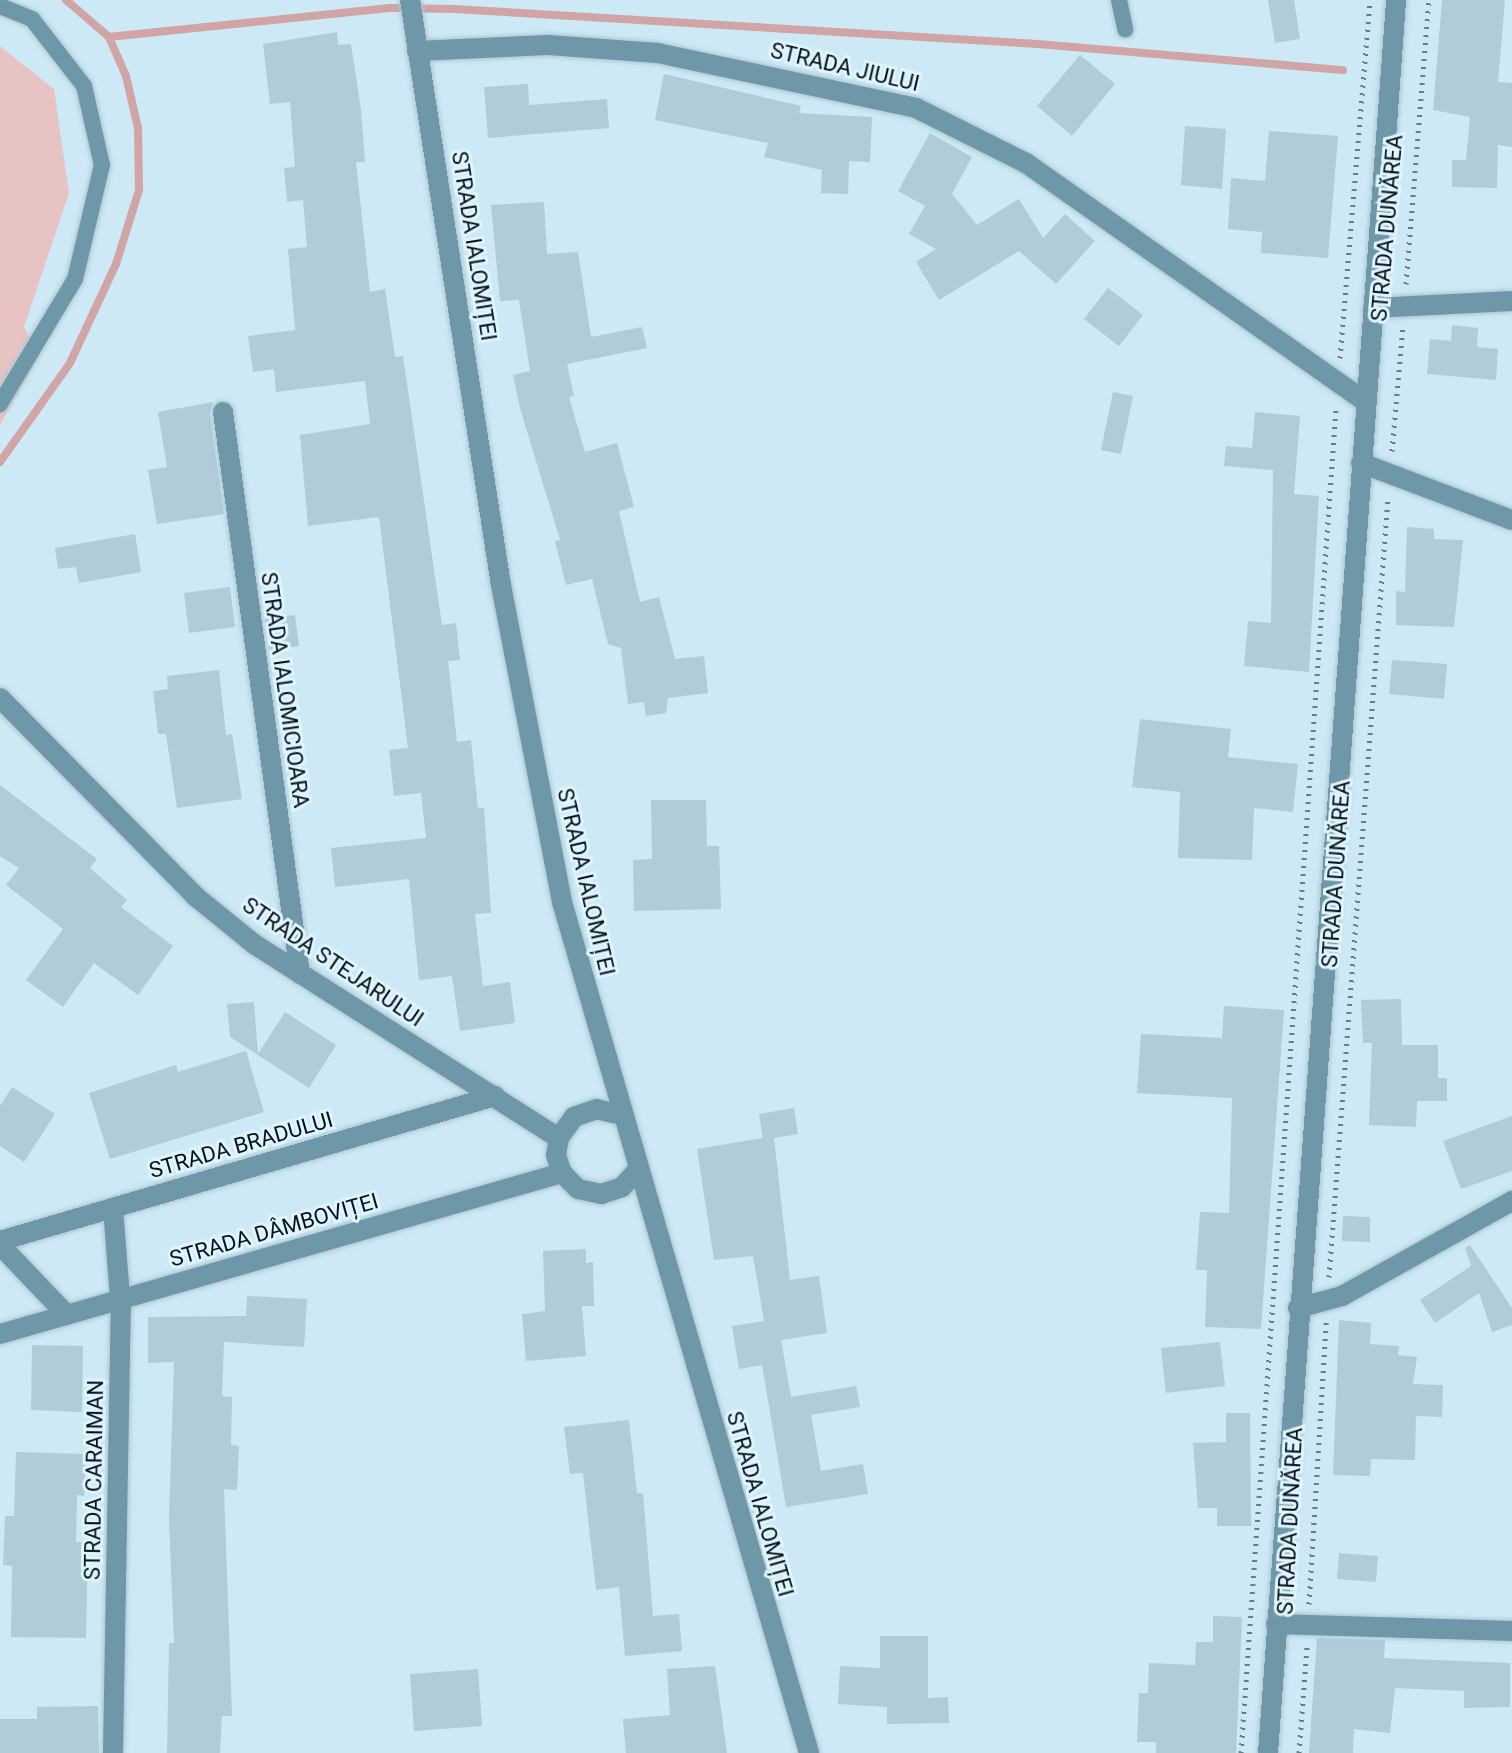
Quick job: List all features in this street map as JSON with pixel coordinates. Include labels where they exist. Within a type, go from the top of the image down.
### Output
[{"type":"street","name":"STRADA IALOMIȚEI","points":[[410,0],[501,585],[562,902],[809,1753]]},
{"type":"street","name":"STRADA DUNĂREA","points":[[1268,1753],[1298,1308],[1396,0]]},
{"type":"street","name":"STRADA JIULUI","points":[[417,51],[548,45],[658,53],[916,108],[1026,163],[1366,402]]},
{"type":"street","points":[[1373,308],[1512,301]]},
{"type":"street","name":"STRADA IALOMICIOARA","points":[[223,412],[300,974]]},
{"type":"street","points":[[1361,463],[1512,520]]},
{"type":"street","name":"STRADA STEJARULUI","points":[[0,698],[195,896],[300,974],[559,1138]]},
{"type":"street","name":"STRADA BRADULUI","points":[[0,1243],[495,1096]]},
{"type":"street","points":[[622,1115],[597,1109],[574,1117],[559,1138],[556,1155],[562,1173],[578,1189],[601,1194],[622,1187],[638,1170]]},
{"type":"street","name":"STRADA DÂMBOVIȚEI","points":[[0,1334],[562,1173]]},
{"type":"street","points":[[1298,1308],[1327,1300],[1512,1201]]},
{"type":"street","name":"STRADA CARAIMAN","points":[[113,1208],[121,1299],[113,1753]]},
{"type":"street","points":[[0,1243],[67,1315]]},
{"type":"street","points":[[1276,1624],[1512,1631]]},
{"type":"lane","points":[[1119,0],[1125,29]]},
{"type":"lane","points":[[0,6],[32,19],[84,86],[102,165],[75,279],[0,404]]},
{"type":"path","name":"STRADA DUNĂREA","points":[[1241,1753],[1338,383],[1370,0]]},
{"type":"path","name":"STRADA DUNĂREA","points":[[1299,1753],[1327,1300],[1429,0]]},
{"type":"shaded area","points":[[0,46],[54,89],[69,193],[24,327],[40,355],[0,425]]},
{"type":"building","points":[[1268,0],[1294,0],[1300,39],[1275,43]]},
{"type":"building","points":[[1442,0],[1505,0],[1498,82],[1512,83],[1512,147],[1498,145],[1497,188],[1452,187],[1452,160],[1466,160],[1470,117],[1433,110]]},
{"type":"building","points":[[337,32],[338,45],[351,44],[361,110],[365,162],[356,162],[370,292],[385,289],[395,357],[403,356],[442,625],[456,623],[460,660],[448,661],[457,742],[471,740],[478,808],[484,808],[491,913],[475,914],[483,986],[510,982],[515,1023],[460,1031],[452,976],[419,980],[409,879],[335,887],[331,848],[426,838],[421,793],[394,796],[389,750],[408,748],[379,517],[308,526],[300,435],[370,424],[365,381],[276,392],[274,369],[253,372],[248,336],[295,330],[288,249],[307,247],[303,200],[287,202],[284,168],[295,167],[290,102],[270,104],[263,44]]},
{"type":"building","points":[[1080,55],[1115,84],[1072,136],[1037,106]]},
{"type":"building","points":[[664,74],[801,106],[799,113],[872,117],[870,162],[849,161],[848,194],[821,193],[822,170],[764,157],[768,143],[655,120]]},
{"type":"building","points":[[528,84],[529,105],[607,99],[609,128],[488,138],[484,87]]},
{"type":"building","points":[[1185,126],[1226,129],[1222,189],[1181,185]]},
{"type":"building","points":[[1269,131],[1338,136],[1328,258],[1261,253],[1262,232],[1228,229],[1231,178],[1265,181]]},
{"type":"building","points":[[930,133],[972,157],[952,194],[977,225],[1019,199],[1043,238],[1065,214],[1095,241],[1056,284],[1019,251],[939,300],[916,262],[936,249],[909,234],[925,206],[898,191]]},
{"type":"building","points":[[544,202],[547,254],[578,252],[591,337],[642,327],[647,348],[567,364],[574,396],[569,397],[585,452],[617,443],[634,507],[619,511],[640,602],[659,597],[675,659],[704,656],[708,693],[668,698],[666,713],[646,716],[644,702],[628,704],[621,648],[608,644],[592,579],[566,585],[555,541],[560,540],[520,408],[513,375],[530,371],[519,300],[500,301],[491,205]]},
{"type":"building","points":[[1108,288],[1143,315],[1119,346],[1084,319]]},
{"type":"building","points":[[1452,325],[1478,328],[1477,347],[1498,349],[1496,380],[1427,374],[1430,339],[1451,341]]},
{"type":"building","points":[[1113,392],[1133,396],[1121,454],[1101,450]]},
{"type":"building","points":[[213,402],[210,414],[224,514],[157,524],[148,470],[167,467],[158,412]]},
{"type":"building","points":[[1255,412],[1300,416],[1294,494],[1319,496],[1309,672],[1244,666],[1248,621],[1271,623],[1273,470],[1224,466],[1226,446],[1252,448]]},
{"type":"building","points":[[1407,527],[1434,529],[1434,539],[1463,540],[1454,627],[1396,625],[1396,591],[1405,592]]},
{"type":"building","points":[[135,534],[141,572],[79,583],[76,567],[58,569],[55,548]]},
{"type":"building","points":[[230,587],[235,627],[189,633],[184,593]]},
{"type":"building","points":[[295,615],[299,646],[269,650],[265,619]]},
{"type":"building","points":[[1392,660],[1447,664],[1444,699],[1389,694]]},
{"type":"building","points":[[219,670],[226,735],[232,734],[242,799],[177,808],[166,734],[158,734],[153,691],[168,689],[167,676]]},
{"type":"building","points":[[1140,719],[1231,729],[1228,757],[1298,764],[1293,812],[1254,808],[1252,860],[1178,858],[1180,792],[1132,787]]},
{"type":"building","points":[[0,785],[97,859],[90,868],[127,900],[121,907],[173,946],[138,995],[94,963],[63,1007],[26,980],[63,929],[6,885],[19,868],[0,856]]},
{"type":"building","points":[[651,800],[706,800],[707,846],[719,846],[721,909],[634,911],[633,860],[652,859]]},
{"type":"building","points":[[1401,999],[1402,1045],[1438,1045],[1438,1078],[1447,1078],[1447,1101],[1417,1101],[1416,1127],[1369,1125],[1372,1043],[1363,1043],[1361,1000]]},
{"type":"building","points":[[254,1002],[258,1054],[285,1012],[336,1045],[309,1088],[230,1037],[227,1004]]},
{"type":"building","points":[[1224,1006],[1284,1010],[1261,1329],[1205,1327],[1207,1270],[1196,1270],[1200,1212],[1229,1213],[1232,1098],[1137,1093],[1141,1034],[1222,1038]]},
{"type":"building","points":[[246,1051],[264,1112],[110,1159],[89,1093],[176,1065],[178,1072]]},
{"type":"building","points":[[12,1087],[55,1114],[24,1162],[0,1146],[0,1106]]},
{"type":"building","points":[[794,1108],[798,1134],[774,1138],[790,1280],[819,1276],[827,1333],[781,1340],[791,1397],[856,1386],[860,1407],[811,1415],[821,1471],[863,1464],[868,1494],[786,1507],[762,1365],[739,1369],[732,1326],[764,1321],[753,1256],[714,1260],[697,1149],[763,1138],[759,1114]]},
{"type":"building","points":[[1512,1116],[1512,1171],[1461,1189],[1443,1141]]},
{"type":"building","points":[[1343,1216],[1370,1217],[1370,1242],[1342,1241]]},
{"type":"building","points":[[1470,1245],[1512,1308],[1512,1325],[1492,1332],[1479,1293],[1435,1323],[1420,1300],[1471,1266],[1465,1248]]},
{"type":"building","points":[[586,1249],[586,1263],[593,1262],[594,1306],[582,1306],[586,1356],[526,1361],[522,1314],[545,1311],[543,1251]]},
{"type":"building","points":[[247,1296],[307,1299],[304,1347],[224,1342],[222,1396],[232,1397],[231,1445],[239,1446],[237,1490],[224,1489],[232,1716],[222,1716],[220,1753],[167,1753],[169,1643],[174,1643],[169,1519],[174,1362],[148,1363],[148,1317],[246,1316]]},
{"type":"building","points":[[1339,1320],[1371,1323],[1370,1344],[1399,1346],[1398,1355],[1417,1357],[1413,1384],[1443,1385],[1442,1417],[1416,1416],[1415,1460],[1371,1459],[1370,1476],[1333,1475]]},
{"type":"building","points":[[1220,1342],[1225,1386],[1166,1393],[1161,1348]]},
{"type":"building","points":[[32,1345],[83,1346],[82,1412],[31,1410]]},
{"type":"building","points":[[1226,1413],[1250,1413],[1251,1526],[1217,1526],[1217,1508],[1198,1508],[1193,1443],[1226,1442]]},
{"type":"building","points":[[629,1420],[637,1493],[643,1493],[653,1616],[679,1614],[682,1651],[625,1656],[619,1587],[596,1590],[583,1473],[570,1474],[564,1427]]},
{"type":"building","points":[[16,1452],[86,1454],[84,1496],[77,1495],[76,1542],[88,1542],[86,1638],[11,1637],[12,1566],[3,1565],[5,1516],[14,1516]]},
{"type":"building","points":[[1339,1553],[1378,1556],[1376,1582],[1337,1579]]},
{"type":"building","points":[[1213,1616],[1242,1617],[1236,1753],[1156,1753],[1156,1742],[1137,1742],[1139,1693],[1148,1693],[1149,1663],[1195,1665],[1196,1642],[1213,1642]]},
{"type":"building","points":[[880,1636],[928,1636],[928,1698],[948,1697],[949,1723],[887,1724],[887,1707],[838,1704],[840,1666],[880,1668]]},
{"type":"building","points":[[1317,1638],[1385,1640],[1384,1658],[1510,1663],[1510,1707],[1464,1708],[1464,1691],[1395,1688],[1390,1733],[1354,1729],[1353,1753],[1309,1753]]},
{"type":"building","points":[[715,1666],[727,1753],[626,1753],[623,1719],[670,1715],[667,1669]]},
{"type":"building","points":[[478,1669],[482,1726],[414,1731],[410,1674]]},
{"type":"building","points":[[98,1706],[99,1753],[0,1753],[0,1719],[37,1719],[37,1707]]},
{"type":"waterway","points":[[0,462],[70,363],[116,264],[139,190],[138,128],[126,76],[109,37],[66,0]]},
{"type":"waterway","points":[[109,37],[390,8],[454,9],[1038,44],[1343,70]]}]
